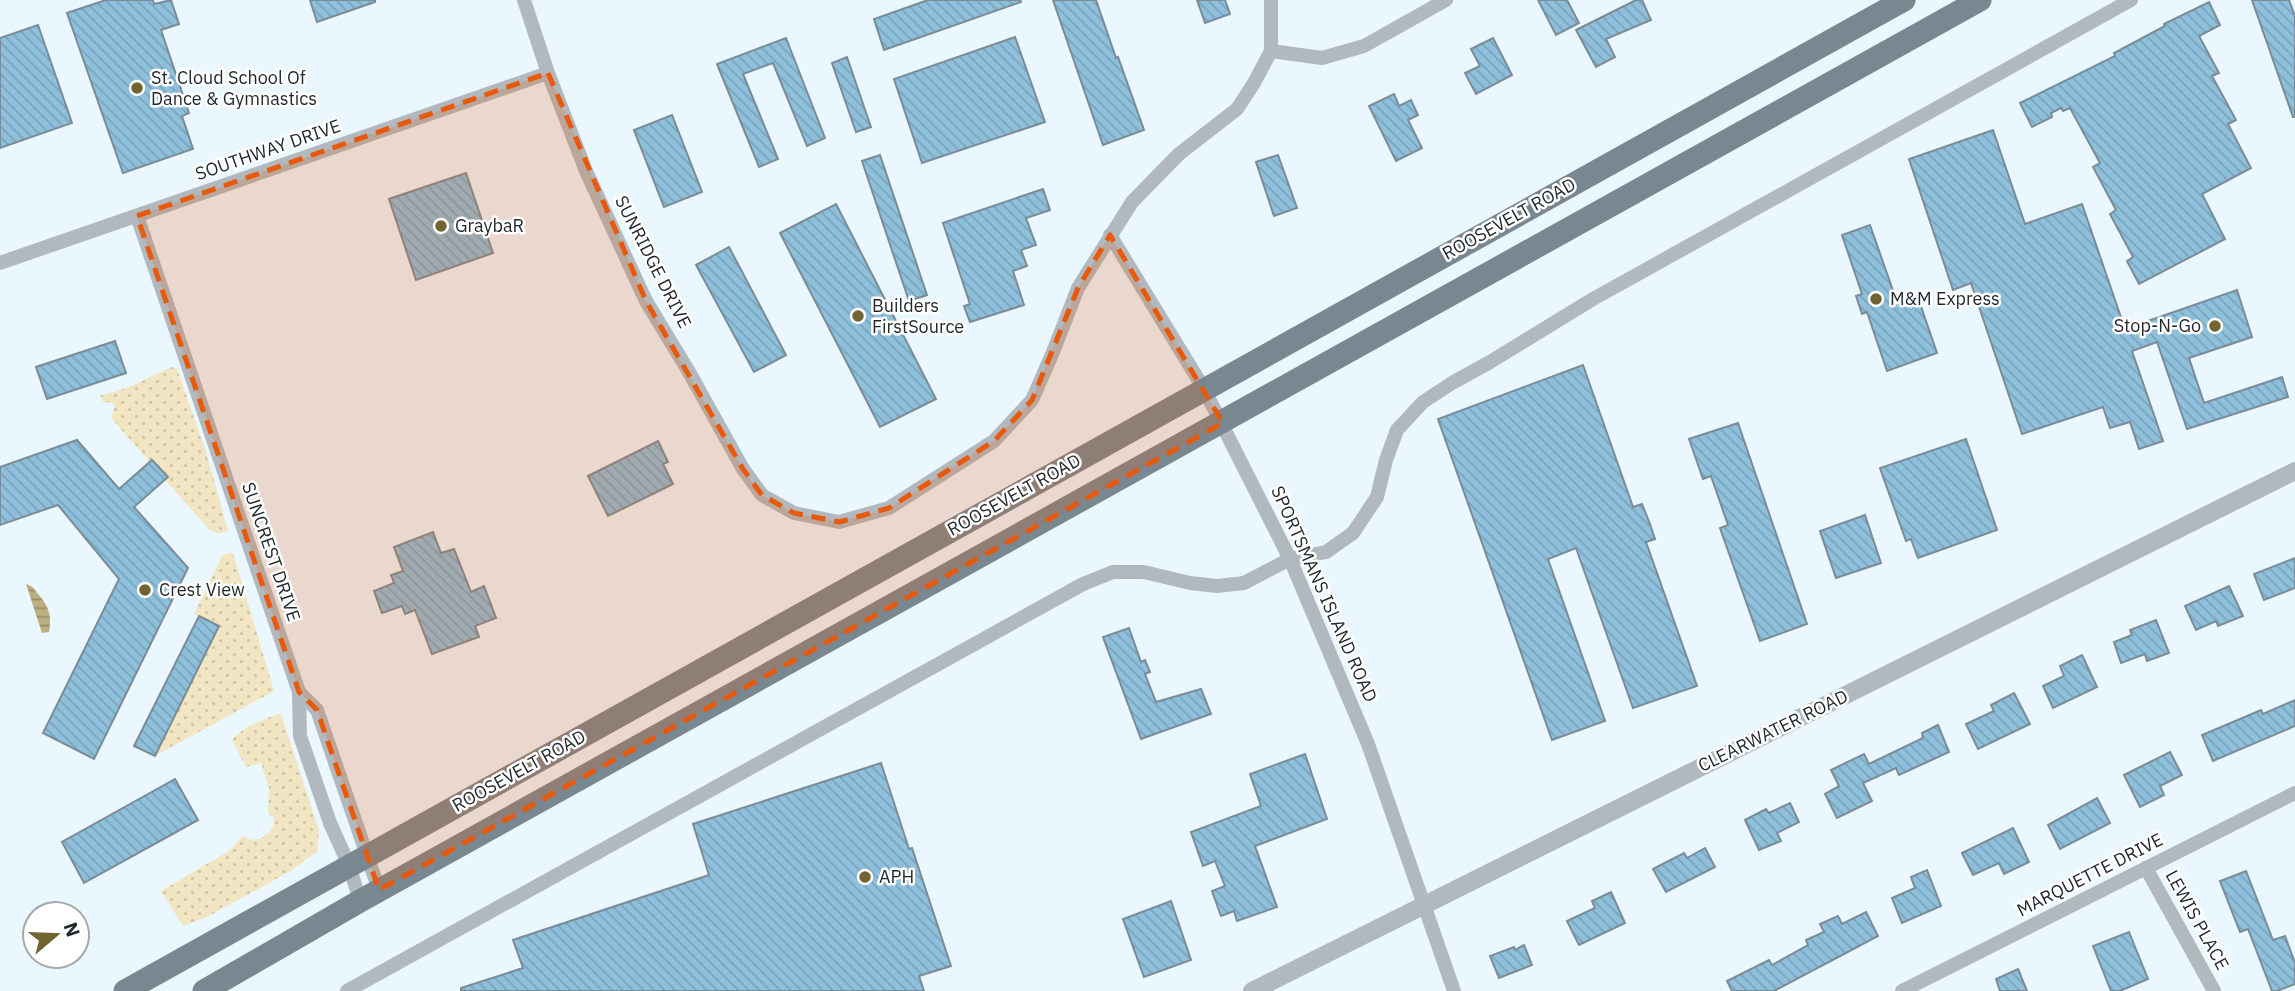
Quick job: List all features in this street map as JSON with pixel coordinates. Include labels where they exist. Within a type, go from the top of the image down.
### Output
[{"type":"main road","name":"ROOSEVELT ROAD","points":[[125,991],[1904,0]]},
{"type":"main road","name":"ROOSEVELT ROAD","points":[[205,991],[370,896],[1980,0]]},
{"type":"street","name":"SUNRIDGE DRIVE","points":[[524,0],[548,73],[586,171],[646,301],[743,469],[762,495],[794,513],[839,522],[889,508],[994,442],[1032,400],[1078,288],[1132,202],[1179,154],[1237,110],[1271,51]]},
{"type":"street","points":[[1271,0],[1271,51],[1322,58],[1364,46],[1446,0]]},
{"type":"street","points":[[347,991],[1083,584],[1113,572],[1144,572],[1190,583],[1217,586],[1244,583],[1290,559],[1326,552],[1353,533],[1377,498],[1397,430],[1423,402],[1593,299],[2131,0]]},
{"type":"street","name":"SOUTHWAY DRIVE","points":[[0,263],[548,73]]},
{"type":"street","name":"SUNCREST DRIVE","points":[[137,216],[299,692],[300,736],[330,823],[358,860],[370,896]]},
{"type":"street","name":"SPORTSMANS ISLAND ROAD","points":[[1110,235],[1223,423],[1290,559],[1368,744],[1454,991]]},
{"type":"street","name":"CLEARWATER ROAD","points":[[1252,991],[2295,471]]},
{"type":"street","points":[[299,692],[317,709],[370,896]]},
{"type":"street","name":"MARQUETTE DRIVE","points":[[1902,991],[2295,793]]},
{"type":"street","name":"LEWIS PLACE","points":[[2146,868],[2214,991]]},
{"type":"highlighted area","points":[[548,73],[646,301],[743,469],[762,495],[794,513],[839,522],[889,508],[994,441],[1032,400],[1078,288],[1110,235],[1223,423],[379,890],[317,710],[299,692],[137,216]]},
{"type":"shaded area","points":[[171,367],[177,369],[205,449],[228,530],[223,533],[209,529],[165,480],[168,477],[153,460],[150,462],[111,418],[115,405],[111,402],[104,403],[100,396],[132,386]]},
{"type":"shaded area","points":[[233,553],[274,691],[155,756],[219,626],[194,614],[222,556]]},
{"type":"shaded area","points":[[26,584],[35,589],[47,608],[50,616],[49,632],[42,633]]},
{"type":"shaded area","points":[[281,714],[319,830],[317,852],[287,873],[209,916],[183,926],[161,891],[229,851],[243,836],[257,840],[268,833],[274,824],[274,818],[268,813],[269,788],[261,763],[246,767],[232,740],[247,727]]},
{"type":"building","name":"St. Cloud School Of Dance & Gymnastics","points":[[106,0],[153,0],[154,4],[171,0],[179,24],[161,30],[189,113],[182,116],[193,149],[123,173],[67,13]]},
{"type":"building","points":[[310,0],[375,0],[375,2],[317,22]]},
{"type":"building","points":[[928,0],[1021,2],[884,50],[874,19]]},
{"type":"building","points":[[1053,0],[1096,0],[1144,130],[1103,145]]},
{"type":"building","points":[[1197,0],[1225,0],[1230,14],[1205,23]]},
{"type":"building","points":[[1538,0],[1567,0],[1579,23],[1556,35]]},
{"type":"building","points":[[1636,0],[1642,0],[1651,20],[1606,39],[1615,57],[1596,67],[1576,30]]},
{"type":"building","points":[[2252,0],[2289,0],[2295,16],[2295,117],[2293,117]]},
{"type":"building","points":[[2209,2],[2220,25],[2199,36],[2219,73],[2212,76],[2236,120],[2228,124],[2251,168],[2202,194],[2225,239],[2139,284],[2127,261],[2133,257],[2110,214],[2116,210],[2093,167],[2100,163],[2070,108],[2063,111],[2061,108],[2051,113],[2052,117],[2032,127],[2020,103],[2115,56],[2114,53],[2165,26],[2164,24]]},
{"type":"building","points":[[38,25],[72,123],[0,148],[0,38]]},
{"type":"building","points":[[1015,37],[1045,122],[922,163],[894,79]]},
{"type":"building","points":[[786,38],[825,138],[807,146],[773,63],[743,74],[778,159],[759,167],[717,64]]},
{"type":"building","points":[[1493,38],[1512,75],[1476,94],[1465,73],[1480,66],[1471,49]]},
{"type":"building","points":[[847,57],[871,127],[856,132],[832,63]]},
{"type":"building","points":[[1394,94],[1399,106],[1411,100],[1418,115],[1408,120],[1422,148],[1396,161],[1369,106]]},
{"type":"building","points":[[672,115],[702,192],[664,207],[634,130]]},
{"type":"building","points":[[1993,130],[2025,224],[2082,204],[2125,329],[2237,290],[2252,337],[2189,358],[2204,403],[2282,377],[2288,397],[2187,429],[2157,342],[2132,351],[2163,441],[2139,449],[2130,422],[2110,428],[2103,407],[2022,434],[1971,283],[1953,290],[1909,159]]},
{"type":"building","points":[[880,155],[927,295],[909,301],[862,161]]},
{"type":"building","points":[[1278,155],[1297,208],[1274,216],[1256,162]]},
{"type":"building","name":"GraybaR","points":[[466,173],[493,253],[416,280],[389,199]]},
{"type":"building","points":[[1043,189],[1050,210],[1026,218],[1036,245],[1021,250],[1027,266],[1013,271],[1024,305],[970,322],[964,306],[970,304],[943,223]]},
{"type":"building","name":"Builders FirstSource","points":[[836,204],[936,399],[880,427],[780,233]]},
{"type":"building","name":"M&M Express","points":[[1870,225],[1897,302],[1917,295],[1937,353],[1887,371],[1867,312],[1862,314],[1856,296],[1862,294],[1842,235]]},
{"type":"building","points":[[729,247],[786,355],[754,372],[696,265]]},
{"type":"building","points":[[115,341],[126,373],[47,399],[36,367]]},
{"type":"building","points":[[1583,365],[1633,507],[1642,504],[1650,524],[1655,539],[1646,542],[1697,686],[1633,708],[1576,548],[1548,559],[1605,721],[1552,740],[1438,419]]},
{"type":"building","points":[[1738,423],[1807,624],[1760,641],[1720,528],[1728,525],[1711,476],[1703,479],[1689,439]]},
{"type":"building","points":[[1966,439],[1997,530],[1918,558],[1911,539],[1906,541],[1880,468]]},
{"type":"building","name":"Crest View","points":[[77,440],[119,489],[152,460],[168,477],[134,507],[188,568],[94,759],[43,733],[119,579],[58,505],[0,525],[0,467]]},
{"type":"building","points":[[658,441],[668,462],[663,464],[673,484],[608,516],[588,476]]},
{"type":"building","points":[[1865,515],[1881,563],[1836,578],[1820,531]]},
{"type":"building","points":[[433,532],[441,553],[454,549],[471,592],[484,586],[496,618],[475,626],[479,637],[432,654],[415,610],[405,614],[402,606],[382,613],[374,591],[394,583],[391,575],[403,571],[394,547]]},
{"type":"building","points":[[2295,558],[2295,588],[2264,600],[2254,574]]},
{"type":"building","points":[[2229,586],[2243,616],[2218,626],[2216,621],[2196,630],[2185,606]]},
{"type":"building","points":[[199,616],[219,626],[155,756],[134,746]]},
{"type":"building","points":[[2156,620],[2169,653],[2147,661],[2145,654],[2121,663],[2114,642],[2132,635],[2130,630]]},
{"type":"building","points":[[1129,628],[1141,662],[1145,660],[1150,672],[1145,674],[1156,702],[1201,689],[1211,714],[1141,739],[1103,637]]},
{"type":"building","points":[[2082,655],[2097,687],[2053,708],[2043,686],[2064,676],[2060,666]]},
{"type":"building","points":[[2014,693],[2030,724],[1978,749],[1966,724],[1994,711],[1991,705]]},
{"type":"building","points":[[2295,700],[2295,726],[2213,761],[2202,735],[2261,710],[2263,714]]},
{"type":"building","points":[[1938,725],[1949,752],[1899,775],[1896,768],[1863,783],[1872,801],[1837,818],[1825,794],[1839,786],[1831,770],[1864,754],[1869,764],[1923,738],[1922,733]]},
{"type":"building","points":[[2170,752],[2182,775],[2160,786],[2164,795],[2140,807],[2124,775]]},
{"type":"building","points":[[1305,754],[1327,819],[1255,846],[1277,907],[1237,921],[1234,911],[1221,916],[1212,891],[1225,886],[1215,861],[1203,866],[1191,832],[1261,806],[1250,774]]},
{"type":"building","name":"APH","points":[[881,763],[951,966],[919,976],[924,991],[461,991],[461,988],[523,968],[513,940],[709,875],[693,824]]},
{"type":"building","points":[[175,779],[198,820],[84,883],[62,842]]},
{"type":"building","points":[[2097,798],[2110,823],[2060,849],[2048,825]]},
{"type":"building","points":[[1790,803],[1799,822],[1777,833],[1781,841],[1759,850],[1745,820],[1766,809],[1769,813]]},
{"type":"building","points":[[2013,828],[2029,862],[2004,874],[1999,863],[1973,875],[1962,853]]},
{"type":"building","points":[[1705,848],[1715,867],[1666,892],[1653,869],[1684,853],[1687,858]]},
{"type":"building","points":[[1927,870],[1941,906],[1902,923],[1892,898],[1915,888],[1911,877]]},
{"type":"building","points":[[2246,871],[2273,940],[2285,936],[2295,963],[2295,984],[2277,991],[2272,991],[2248,929],[2240,932],[2220,881]]},
{"type":"building","points":[[1611,892],[1625,923],[1579,945],[1567,921],[1595,908],[1592,901]]},
{"type":"building","points":[[1171,901],[1191,960],[1144,977],[1123,919]]},
{"type":"building","points":[[1866,912],[1878,936],[1774,991],[1732,991],[1727,981],[1769,960],[1772,965],[1808,945],[1806,940],[1824,932],[1820,924],[1838,916],[1842,924]]},
{"type":"building","points":[[2129,932],[2148,979],[2120,991],[2111,991],[2093,946]]},
{"type":"building","points":[[1524,945],[1532,965],[1499,978],[1490,956]]},
{"type":"building","points":[[2018,969],[2027,991],[2000,991],[1996,979]]},
{"type":"place","name":"St. Cloud School Of Dance & Gymnastics","points":[[137,88]]},
{"type":"place","name":"GraybaR","points":[[441,226]]},
{"type":"place","name":"M&M Express","points":[[1876,299]]},
{"type":"place","name":"Builders FirstSource","points":[[858,316]]},
{"type":"place","name":"Stop-N-Go","points":[[2215,326]]},
{"type":"place","name":"Crest View","points":[[145,590]]},
{"type":"place","name":"APH","points":[[865,877]]}]
